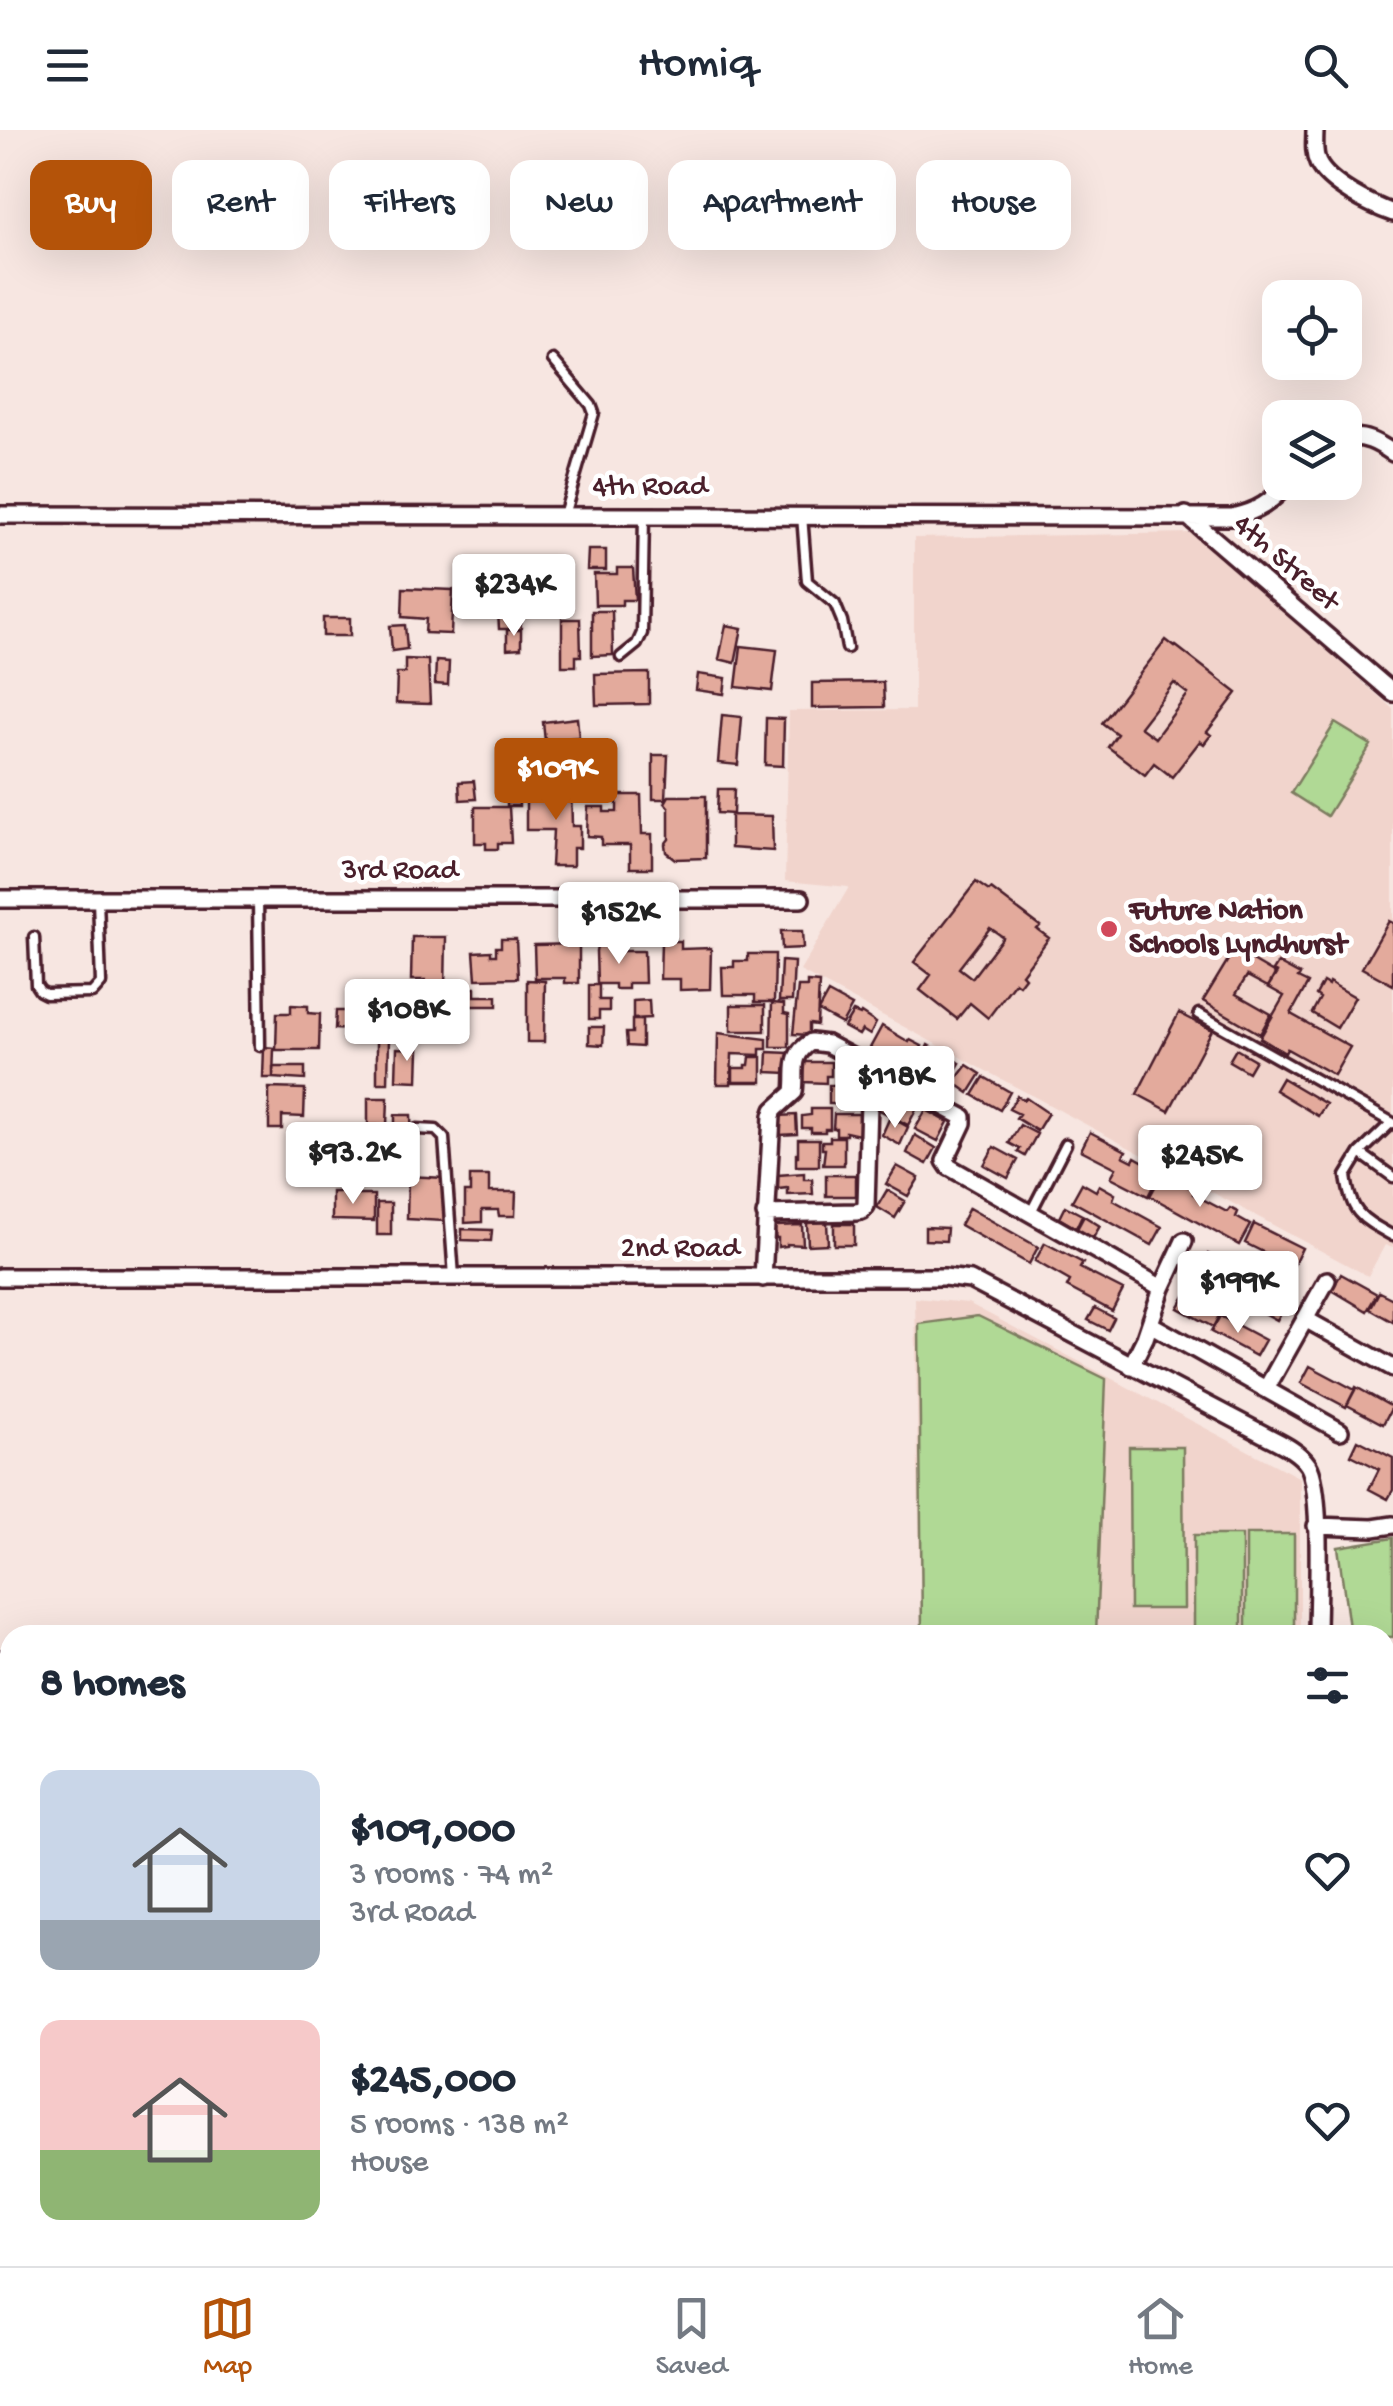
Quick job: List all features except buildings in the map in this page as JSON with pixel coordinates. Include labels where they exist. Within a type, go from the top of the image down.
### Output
[{"type":"street","points":[[1315,130],[1314,152],[1320,167],[1337,183],[1393,214]]},
{"type":"street","points":[[1362,437],[1393,452]]},
{"type":"street","name":"4th Road","points":[[0,515],[1232,517],[1273,500]]},
{"type":"street","name":"4th Street","points":[[1186,515],[1393,693]]},
{"type":"street","name":"3rd Road","points":[[0,900],[801,899]]},
{"type":"street","points":[[764,1278],[772,1116],[794,1092],[795,1062],[799,1052],[811,1042],[827,1044],[963,1117],[946,1165],[1162,1288]]},
{"type":"street","points":[[765,1214],[856,1212],[866,1206],[870,1068]]},
{"type":"street","points":[[1131,1366],[1184,1241]]},
{"type":"street","name":"2nd Road","points":[[0,1278],[963,1279],[1300,1455],[1310,1468],[1317,1499],[1316,1526]]},
{"type":"street","points":[[1266,1389],[1327,1280]]},
{"type":"street","points":[[1305,1319],[1393,1368]]},
{"type":"street","points":[[1150,1324],[1340,1431]]},
{"type":"street","points":[[1316,1625],[1316,1526],[1393,1525]]},
{"type":"lane","points":[[553,360],[594,413],[564,515]]},
{"type":"lane","points":[[621,656],[642,633],[644,515]]},
{"type":"lane","points":[[802,515],[807,581],[835,604],[847,648]]},
{"type":"lane","points":[[34,936],[36,985],[40,991],[92,993],[102,983],[98,899]]},
{"type":"lane","points":[[258,899],[260,1046]]},
{"type":"lane","points":[[1200,1014],[1392,1123],[1360,1153],[1346,1176],[1349,1199],[1363,1220],[1393,1236]]},
{"type":"lane","points":[[417,1129],[436,1130],[444,1138],[454,1277]]},
{"type":"lane","points":[[1031,1212],[1066,1144]]},
{"type":"lane","points":[[1360,1153],[1393,1177]]},
{"type":"shaded area","name":"Future Nation Schools Lyndhurst","points":[[1193,533],[1393,709],[1393,1248],[1385,1245],[1368,1276],[800,971],[849,887],[785,881],[789,711],[914,710],[914,538]]},
{"type":"shaded area","points":[[915,1298],[968,1303],[1300,1478],[1300,1625],[921,1625]]},
{"type":"green space","points":[[1335,723],[1371,745],[1327,816],[1291,793]]},
{"type":"green space","points":[[978,1316],[1106,1379],[1096,1625],[922,1625],[919,1324]]},
{"type":"green space","points":[[1129,1447],[1183,1447],[1184,1609],[1130,1609]]},
{"type":"green space","points":[[1246,1534],[1294,1534],[1294,1625],[1246,1625]]},
{"type":"green space","points":[[1194,1535],[1242,1535],[1242,1625],[1194,1625]]},
{"type":"green space","points":[[1393,1538],[1393,1625],[1349,1625],[1338,1547]]},
{"type":"place","name":"Future Nation Schools Lyndhurst","points":[[1109,929]]}]
